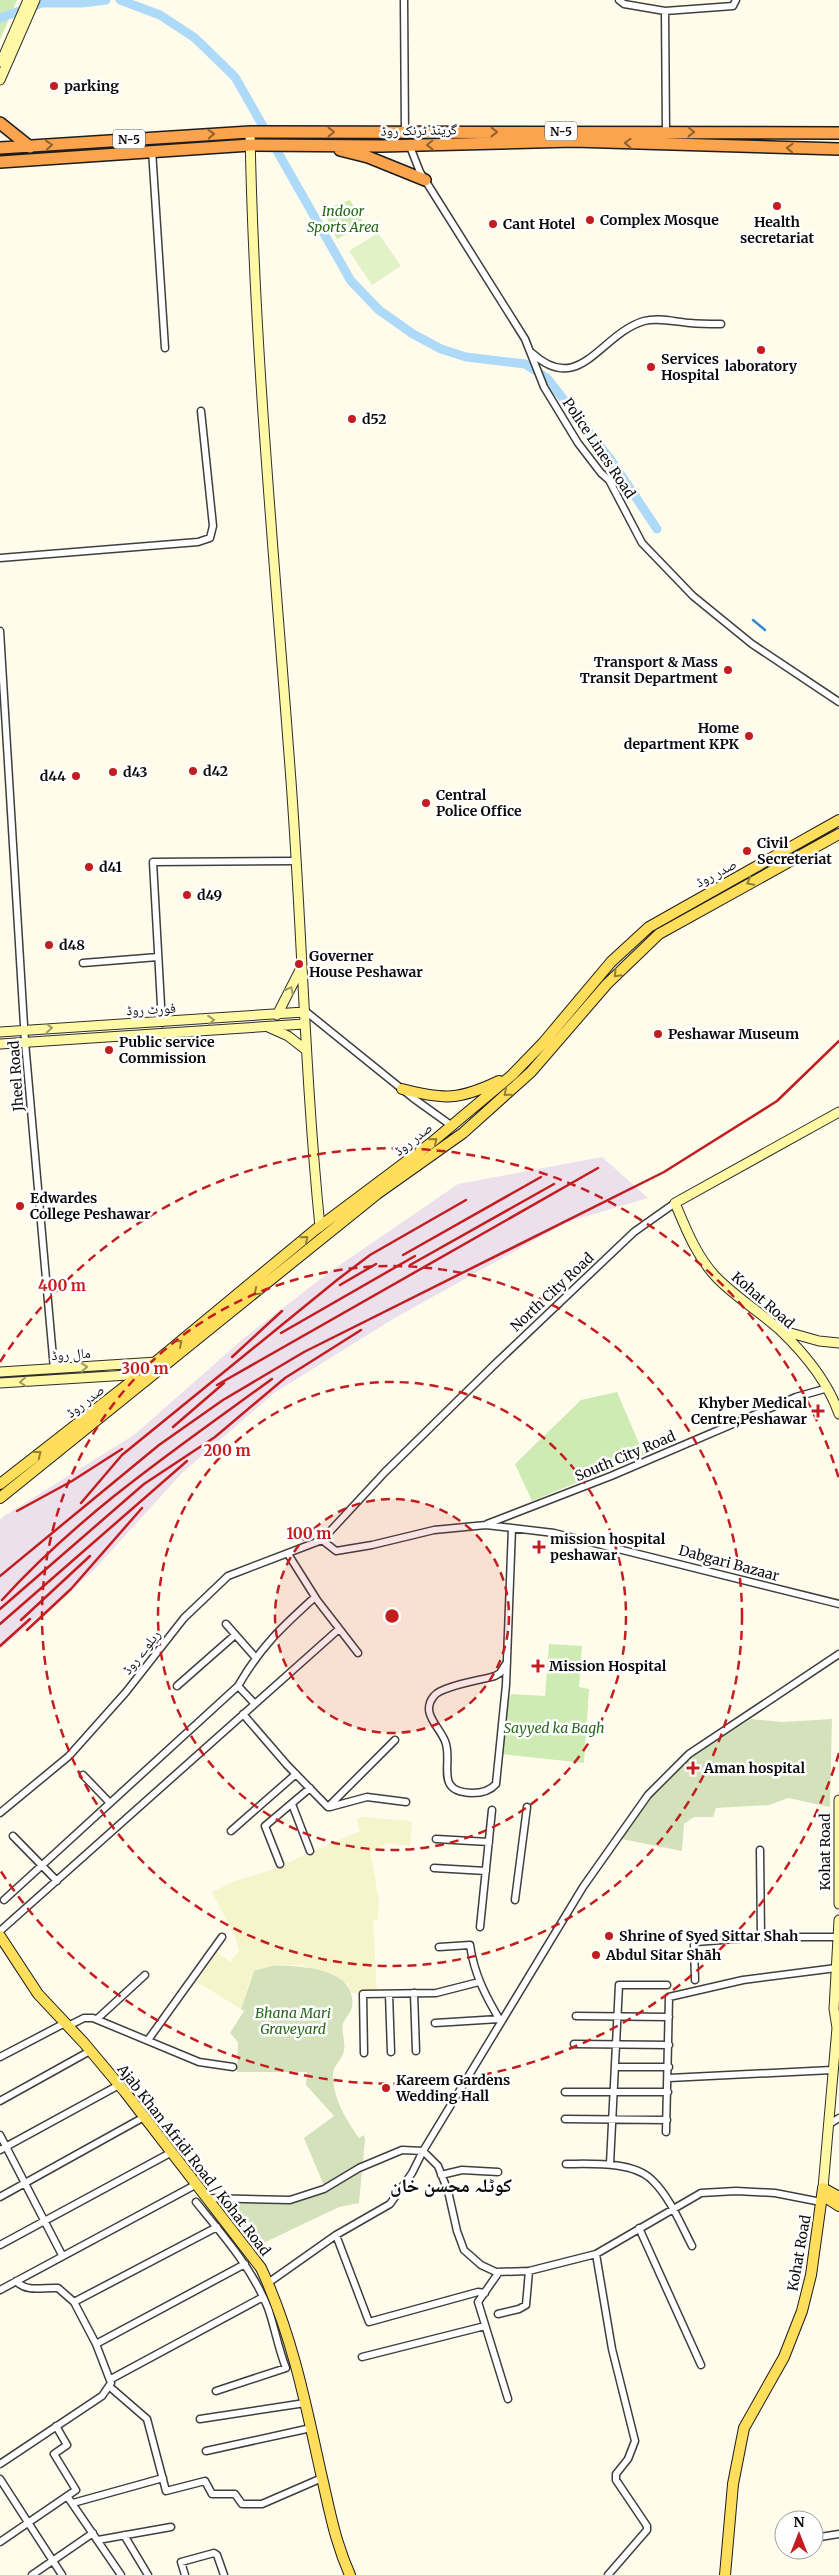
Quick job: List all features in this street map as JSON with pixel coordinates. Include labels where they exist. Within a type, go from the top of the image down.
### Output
[{"type":"highway","points":[[0,123],[30,147]]},
{"type":"highway","name":"گرینڈ ٹرنک روڈ","points":[[0,148],[254,132],[839,134]]},
{"type":"highway","name":"گرینڈ ٹرنک روڈ","points":[[0,162],[152,150],[250,145],[315,146],[573,142],[839,149]]},
{"type":"highway","points":[[315,146],[368,157],[425,180]]},
{"type":"main road","name":"صدر روڈ","points":[[0,1498],[320,1227],[452,1126],[512,1074],[543,1043],[611,962],[650,927],[670,913],[839,820]]},
{"type":"main road","name":"صدر روڈ","points":[[0,1484],[141,1374],[174,1360],[378,1194],[463,1133],[532,1072],[607,984],[659,934],[748,882],[839,834]]},
{"type":"main road","points":[[402,1089],[430,1096],[454,1098],[480,1090],[512,1074]]},
{"type":"main road","name":"Ajab Khan Afridi Road / Kohat Road","points":[[0,1936],[38,1994],[90,2050],[119,2085],[261,2268],[268,2282],[292,2349],[337,2544],[350,2575]]},
{"type":"main road","points":[[822,2195],[839,2198]]},
{"type":"main road","points":[[822,2195],[839,2206]]},
{"type":"main road","name":"Kohat Road","points":[[725,2575],[733,2484],[744,2428],[784,2357],[802,2311],[811,2275],[822,2195]]},
{"type":"street","points":[[1,72],[25,13],[28,0]]},
{"type":"street","points":[[25,13],[35,0]]},
{"type":"street","name":"Police Lines Road","points":[[404,0],[405,132],[409,145],[425,180],[525,339],[541,379],[578,443],[601,473],[609,480],[642,543],[693,596],[752,644],[839,702]]},
{"type":"street","points":[[619,0],[624,4],[665,11],[733,6],[736,0]]},
{"type":"street","points":[[665,11],[666,132]]},
{"type":"street","points":[[254,132],[250,145],[255,304],[296,861],[303,965],[304,1024],[320,1227]]},
{"type":"street","points":[[152,150],[165,348]]},
{"type":"street","points":[[531,353],[544,365],[553,368],[570,369],[580,365],[626,329],[645,321],[721,324]]},
{"type":"street","points":[[0,558],[198,542],[210,538],[214,526],[201,411]]},
{"type":"street","name":"Jheel Road","points":[[0,631],[1,679],[25,1042],[54,1369]]},
{"type":"street","points":[[162,1023],[153,862],[296,861]]},
{"type":"street","points":[[83,963],[158,957]]},
{"type":"street","points":[[277,1015],[303,965]]},
{"type":"street","points":[[304,1011],[452,1126]]},
{"type":"street","name":"فورٹ روڈ","points":[[0,1032],[162,1023],[277,1015],[304,1011]]},
{"type":"street","name":"فورٹ روڈ","points":[[0,1044],[304,1024]]},
{"type":"street","points":[[266,1026],[288,1036],[306,1050]]},
{"type":"street","name":"North City Road","points":[[322,1540],[385,1472],[634,1232],[676,1202],[839,1112]]},
{"type":"street","name":"Kohat Road","points":[[676,1202],[689,1237],[716,1278],[779,1330],[828,1388],[839,1414]]},
{"type":"street","points":[[779,1330],[819,1341],[839,1343]]},
{"type":"street","name":"مال روڈ","points":[[0,1372],[157,1367]]},
{"type":"street","name":"مال روڈ","points":[[0,1383],[141,1374]]},
{"type":"street","name":"South City Road","points":[[486,1525],[611,1476],[796,1397],[828,1388]]},
{"type":"street","name":"Dabgari Bazaar","points":[[322,1540],[336,1550],[372,1545],[434,1530],[486,1525],[554,1533],[839,1604]]},
{"type":"street","points":[[507,1662],[495,1676],[438,1691],[431,1699],[430,1714],[446,1744],[446,1776],[448,1783],[457,1790],[477,1793],[496,1784],[507,1662],[512,1528]]},
{"type":"street","name":"ریلوے روڈ","points":[[0,1813],[69,1756],[126,1692],[184,1618],[228,1576],[322,1540]]},
{"type":"street","points":[[288,1554],[315,1597],[358,1653]]},
{"type":"street","points":[[4,1900],[238,1686],[255,1657],[274,1635],[315,1597]]},
{"type":"street","points":[[226,1624],[255,1657]]},
{"type":"street","points":[[0,1931],[339,1628]]},
{"type":"street","points":[[177,1686],[235,1635]]},
{"type":"street","points":[[268,2282],[336,2235],[390,2204],[412,2173],[500,2020],[587,1881],[648,1794],[689,1754],[839,1654]]},
{"type":"street","points":[[238,1686],[254,1703]]},
{"type":"street","points":[[243,1714],[328,1807]]},
{"type":"street","points":[[328,1807],[395,1740]]},
{"type":"street","points":[[231,1831],[296,1774]]},
{"type":"street","points":[[83,1775],[110,1803]]},
{"type":"street","points":[[280,1864],[265,1826],[310,1788]]},
{"type":"street","points":[[328,1807],[367,1797],[406,1802]]},
{"type":"street","name":"Kohat Road","points":[[839,1800],[839,1904]]},
{"type":"street","points":[[292,1804],[310,1851]]},
{"type":"street","points":[[515,1900],[527,1807]]},
{"type":"street","points":[[480,1927],[492,1810]]},
{"type":"street","points":[[13,1836],[57,1881]]},
{"type":"street","points":[[436,1839],[489,1842]]},
{"type":"street","points":[[760,1850],[761,1937]]},
{"type":"street","points":[[434,1868],[486,1871]]},
{"type":"street","name":"Kohat Road","points":[[822,2195],[832,2070],[838,2026],[834,2009],[839,1920]]},
{"type":"street","points":[[148,2040],[222,1937]]},
{"type":"street","points":[[696,1980],[694,1943],[761,1937],[838,1937]]},
{"type":"street","points":[[439,1947],[470,1945],[472,1964],[479,1982],[500,2020]]},
{"type":"street","points":[[666,2132],[669,2078],[669,1997],[743,1980],[836,1968]]},
{"type":"street","points":[[97,2019],[145,1975]]},
{"type":"street","points":[[364,2053],[363,1994],[436,1993],[479,1982]]},
{"type":"street","points":[[610,2164],[619,1984],[666,1984]]},
{"type":"street","points":[[414,1993],[416,2051]]},
{"type":"street","points":[[389,1994],[391,2052]]},
{"type":"street","points":[[576,2016],[669,2017]]},
{"type":"street","points":[[0,2057],[84,2018],[97,2019],[199,2062],[233,2067]]},
{"type":"street","points":[[435,2023],[500,2020]]},
{"type":"street","points":[[574,2044],[669,2045]]},
{"type":"street","points":[[0,2101],[90,2050]]},
{"type":"street","points":[[615,2067],[669,2067]]},
{"type":"street","points":[[669,2078],[832,2070]]},
{"type":"street","points":[[3,2148],[119,2085]]},
{"type":"street","points":[[565,2092],[668,2092]]},
{"type":"street","points":[[0,2197],[144,2117]]},
{"type":"street","points":[[828,2125],[839,2118]]},
{"type":"street","points":[[565,2119],[667,2120]]},
{"type":"street","points":[[0,2135],[3,2148],[25,2183],[62,2255]]},
{"type":"street","points":[[206,2198],[290,2200],[324,2189],[359,2168],[402,2150],[423,2151],[438,2166],[442,2175],[464,2250],[481,2265],[499,2272],[530,2271],[596,2254],[701,2193],[714,2191],[822,2195]]},
{"type":"street","points":[[0,2245],[172,2152]]},
{"type":"street","points":[[566,2164],[610,2164],[636,2171],[652,2179],[673,2210],[692,2246]]},
{"type":"street","points":[[442,2175],[462,2170],[498,2172]]},
{"type":"street","points":[[0,2290],[197,2184]]},
{"type":"street","points":[[196,2202],[245,2264],[263,2297],[286,2368],[216,2391]]},
{"type":"street","points":[[74,2302],[217,2228]]},
{"type":"street","points":[[639,2228],[701,2365]]},
{"type":"street","points":[[336,2235],[368,2322],[478,2292],[485,2293]]},
{"type":"street","points":[[596,2254],[612,2349],[635,2441],[628,2459],[616,2474],[616,2480],[647,2526],[647,2530],[608,2575]]},
{"type":"street","points":[[96,2344],[245,2264]]},
{"type":"street","points":[[498,2314],[519,2309],[526,2305],[530,2271]]},
{"type":"street","points":[[499,2272],[478,2302],[508,2399]]},
{"type":"street","points":[[0,2464],[102,2396],[110,2387],[111,2379],[96,2344],[74,2302],[58,2288],[29,2289],[16,2281]]},
{"type":"street","points":[[111,2379],[263,2297]]},
{"type":"street","points":[[362,2357],[485,2326]]},
{"type":"street","points":[[110,2387],[147,2419],[166,2491],[205,2481],[212,2494],[235,2494],[242,2504],[262,2504],[322,2478]]},
{"type":"street","points":[[200,2419],[305,2403]]},
{"type":"street","points":[[0,2542],[76,2490],[54,2454],[68,2445],[56,2426]]},
{"type":"street","points":[[206,2451],[311,2428]]},
{"type":"street","points":[[73,2503],[162,2478]]},
{"type":"street","points":[[0,2479],[62,2575]]},
{"type":"street","points":[[68,2496],[121,2575]]},
{"type":"street","points":[[98,2540],[171,2527]]},
{"type":"street","points":[[32,2575],[93,2534]]},
{"type":"street","points":[[824,2536],[839,2534]]},
{"type":"street","points":[[124,2535],[148,2575]]},
{"type":"street","points":[[184,2575],[181,2562],[214,2553],[218,2555],[224,2575]]},
{"type":"shaded area","points":[[602,1157],[648,1198],[567,1222],[393,1319],[274,1393],[182,1473],[93,1571],[0,1649],[0,1520],[4,1516],[134,1435],[244,1338],[331,1271],[458,1184]]},
{"type":"shaded area","points":[[361,1817],[412,1821],[410,1846],[387,1843],[370,1852],[379,1900],[378,1920],[373,1921],[377,1994],[352,1993],[348,1984],[302,1965],[272,1966],[251,1977],[241,2009],[197,1982],[217,1952],[230,1962],[239,1951],[235,1936],[212,1892],[235,1881],[271,1870],[360,1831],[357,1820]]},
{"type":"green space","points":[[0,0],[17,0],[0,40]]},
{"type":"green space","name":"Indoor Sports Area","points":[[350,200],[364,224],[337,239],[323,210]]},
{"type":"green space","points":[[378,233],[401,266],[372,285],[349,251]]},
{"type":"green space","points":[[617,1392],[644,1455],[532,1501],[515,1464],[581,1400]]},
{"type":"green space","name":"Sayyed ka Bagh","points":[[549,1644],[582,1646],[579,1687],[589,1689],[584,1763],[501,1754],[507,1699],[512,1694],[545,1696]]},
{"type":"green space","points":[[751,1719],[782,1722],[832,1719],[830,1807],[788,1798],[769,1805],[716,1808],[713,1817],[694,1817],[684,1824],[682,1851],[617,1838],[651,1791],[690,1758]]},
{"type":"green space","name":"Bhana Mari Graveyard","points":[[272,1966],[311,1968],[336,1977],[346,1984],[351,1994],[352,2007],[343,2024],[344,2050],[334,2069],[334,2084],[335,2092],[345,2116],[359,2138],[364,2135],[365,2140],[359,2203],[339,2207],[255,2247],[214,2194],[223,2197],[290,2200],[325,2188],[304,2138],[334,2116],[306,2085],[307,2072],[237,2072],[238,2042],[230,2033],[244,2011],[241,2009],[254,1971]]},
{"type":"waterway","points":[[0,18],[42,3],[82,3],[106,0]]},
{"type":"waterway","points":[[120,0],[160,15],[195,38],[235,77],[351,281],[379,310],[413,334],[441,349],[466,357],[525,364],[547,378],[611,460],[657,529]]},
{"type":"waterway","points":[[753,620],[765,630]]},
{"type":"railway","points":[[0,1576],[159,1445],[223,1400],[304,1352],[664,1172],[777,1101],[839,1041]]},
{"type":"railway","points":[[217,1385],[598,1168]]},
{"type":"railway","points":[[403,1255],[541,1177]]},
{"type":"railway","points":[[410,1265],[554,1184]]},
{"type":"railway","points":[[81,1503],[122,1455],[337,1280],[370,1255],[466,1200]]},
{"type":"railway","points":[[281,1333],[415,1256]]},
{"type":"railway","points":[[340,1285],[376,1264]]},
{"type":"railway","points":[[232,1357],[282,1311]]},
{"type":"railway","points":[[0,1609],[144,1484],[215,1437],[285,1378],[361,1330]]},
{"type":"railway","points":[[2,1600],[32,1568],[97,1510],[166,1456],[272,1379]]},
{"type":"railway","points":[[173,1427],[224,1383]]},
{"type":"railway","points":[[17,1511],[72,1481],[122,1449]]},
{"type":"railway","points":[[0,1624],[187,1461]]},
{"type":"railway","points":[[27,1630],[71,1589],[142,1508]]},
{"type":"railway","points":[[21,1620],[90,1556]]},
{"type":"railway","points":[[0,1646],[30,1619]]},
{"type":"place","name":"parking","points":[[54,86]]},
{"type":"place","name":"Health secretariat","points":[[777,206]]},
{"type":"place","name":"Complex Mosque","points":[[590,220]]},
{"type":"place","name":"Cant Hotel","points":[[493,224]]},
{"type":"place","name":"laboratory","points":[[761,350]]},
{"type":"place","name":"Services Hospital","points":[[651,367]]},
{"type":"place","name":"d52","points":[[352,419]]},
{"type":"place","name":"Transport & Mass Transit Department","points":[[728,670]]},
{"type":"place","name":"Home department KPK","points":[[749,736]]},
{"type":"place","name":"d42","points":[[193,771]]},
{"type":"place","name":"d43","points":[[113,772]]},
{"type":"place","name":"d44","points":[[76,776]]},
{"type":"place","name":"Central Police Office","points":[[426,803]]},
{"type":"place","name":"Civil Secreteriat","points":[[747,851]]},
{"type":"place","name":"d41","points":[[89,867]]},
{"type":"place","name":"d49","points":[[187,895]]},
{"type":"place","name":"d48","points":[[49,945]]},
{"type":"place","name":"Governer House Peshawar","points":[[299,964]]},
{"type":"place","name":"Peshawar Museum","points":[[658,1034]]},
{"type":"place","name":"Public service Commission","points":[[109,1050]]},
{"type":"place","name":"Edwardes College Peshawar","points":[[20,1206]]},
{"type":"place","name":"Khyber Medical Centre,Peshawar","points":[[818,1411]]},
{"type":"place","name":"mission hospital peshawar","points":[[539,1547]]},
{"type":"place","name":"Mission Hospital","points":[[538,1666]]},
{"type":"place","name":"Aman hospital","points":[[693,1768]]},
{"type":"place","name":"Shrine of Syed Sittar Shah","points":[[609,1936]]},
{"type":"place","name":"Abdul Sitar Shāh","points":[[596,1955]]},
{"type":"place","name":"Kareem Gardens Wedding Hall","points":[[386,2088]]},
{"type":"district","name":"کوٹلہ محسن خان","points":[[451,2185]]}]
